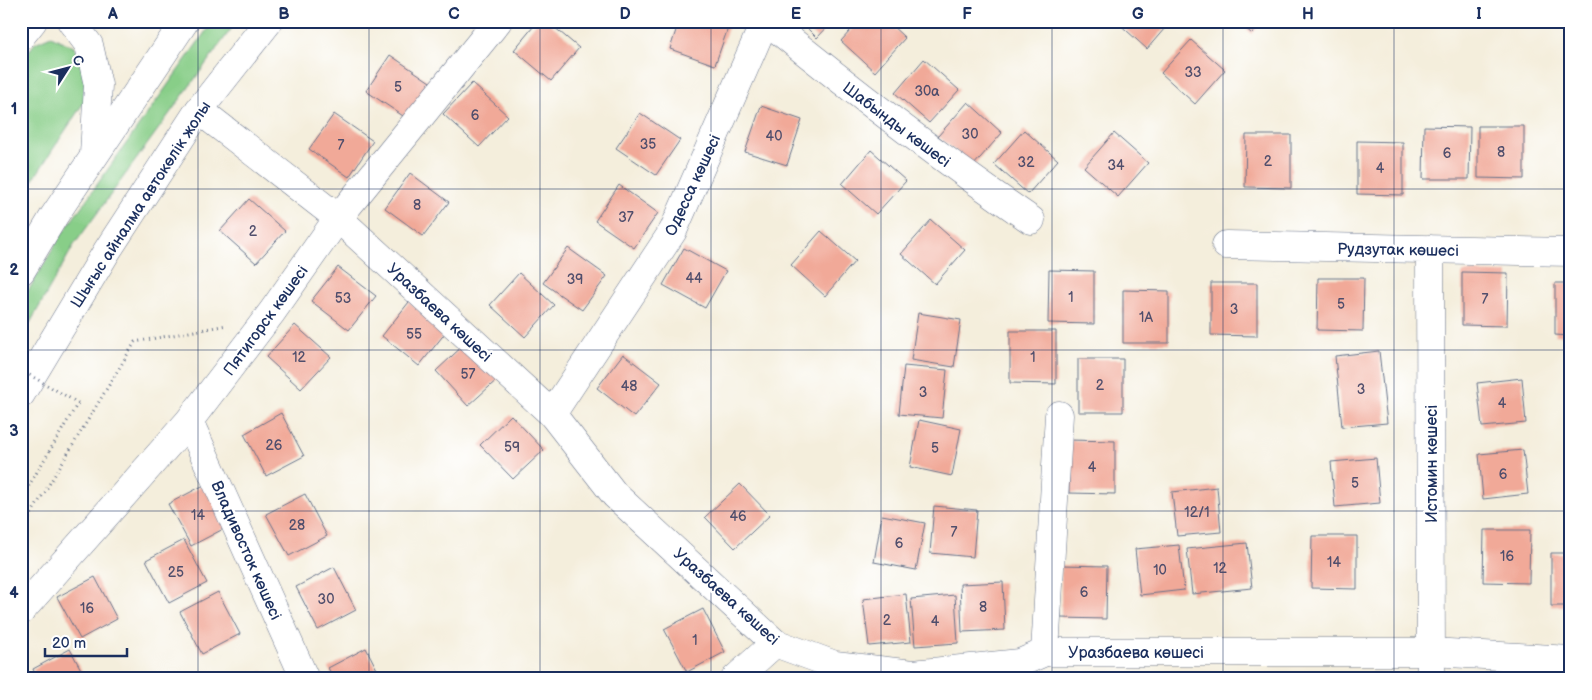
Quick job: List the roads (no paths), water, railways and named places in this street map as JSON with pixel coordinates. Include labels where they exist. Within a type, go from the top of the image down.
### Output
[{"type":"street","points":[[21,36],[33,21]]},
{"type":"street","points":[[71,21],[89,45],[98,85],[94,154]]},
{"type":"street","points":[[21,271],[94,154],[185,21]]},
{"type":"street","name":"Шығыс айналма автокөлік жолы","points":[[21,394],[107,251],[199,110],[269,21]]},
{"type":"street","name":"Пятигорск көшесі","points":[[21,611],[189,421],[268,318],[338,218],[498,21]]},
{"type":"street","name":"Шабынды көшесі","points":[[766,21],[862,98],[963,174],[1031,220]]},
{"type":"street","name":"Одесса көшесі","points":[[552,414],[674,231],[766,21]]},
{"type":"street","name":"Уразбаева көшесі","points":[[199,110],[338,218],[552,414],[615,496],[775,643],[835,665],[913,674],[1020,671],[1045,652],[1431,652],[1571,660]]},
{"type":"street","name":"Рудзутак көшесі","points":[[1226,245],[1571,252]]},
{"type":"street","name":"Истомин көшесі","points":[[1430,249],[1431,679]]},
{"type":"street","points":[[1045,652],[1059,415]]},
{"type":"street","name":"Владивосток көшесі","points":[[189,421],[305,679]]},
{"type":"street","points":[[735,679],[775,643]]}]
